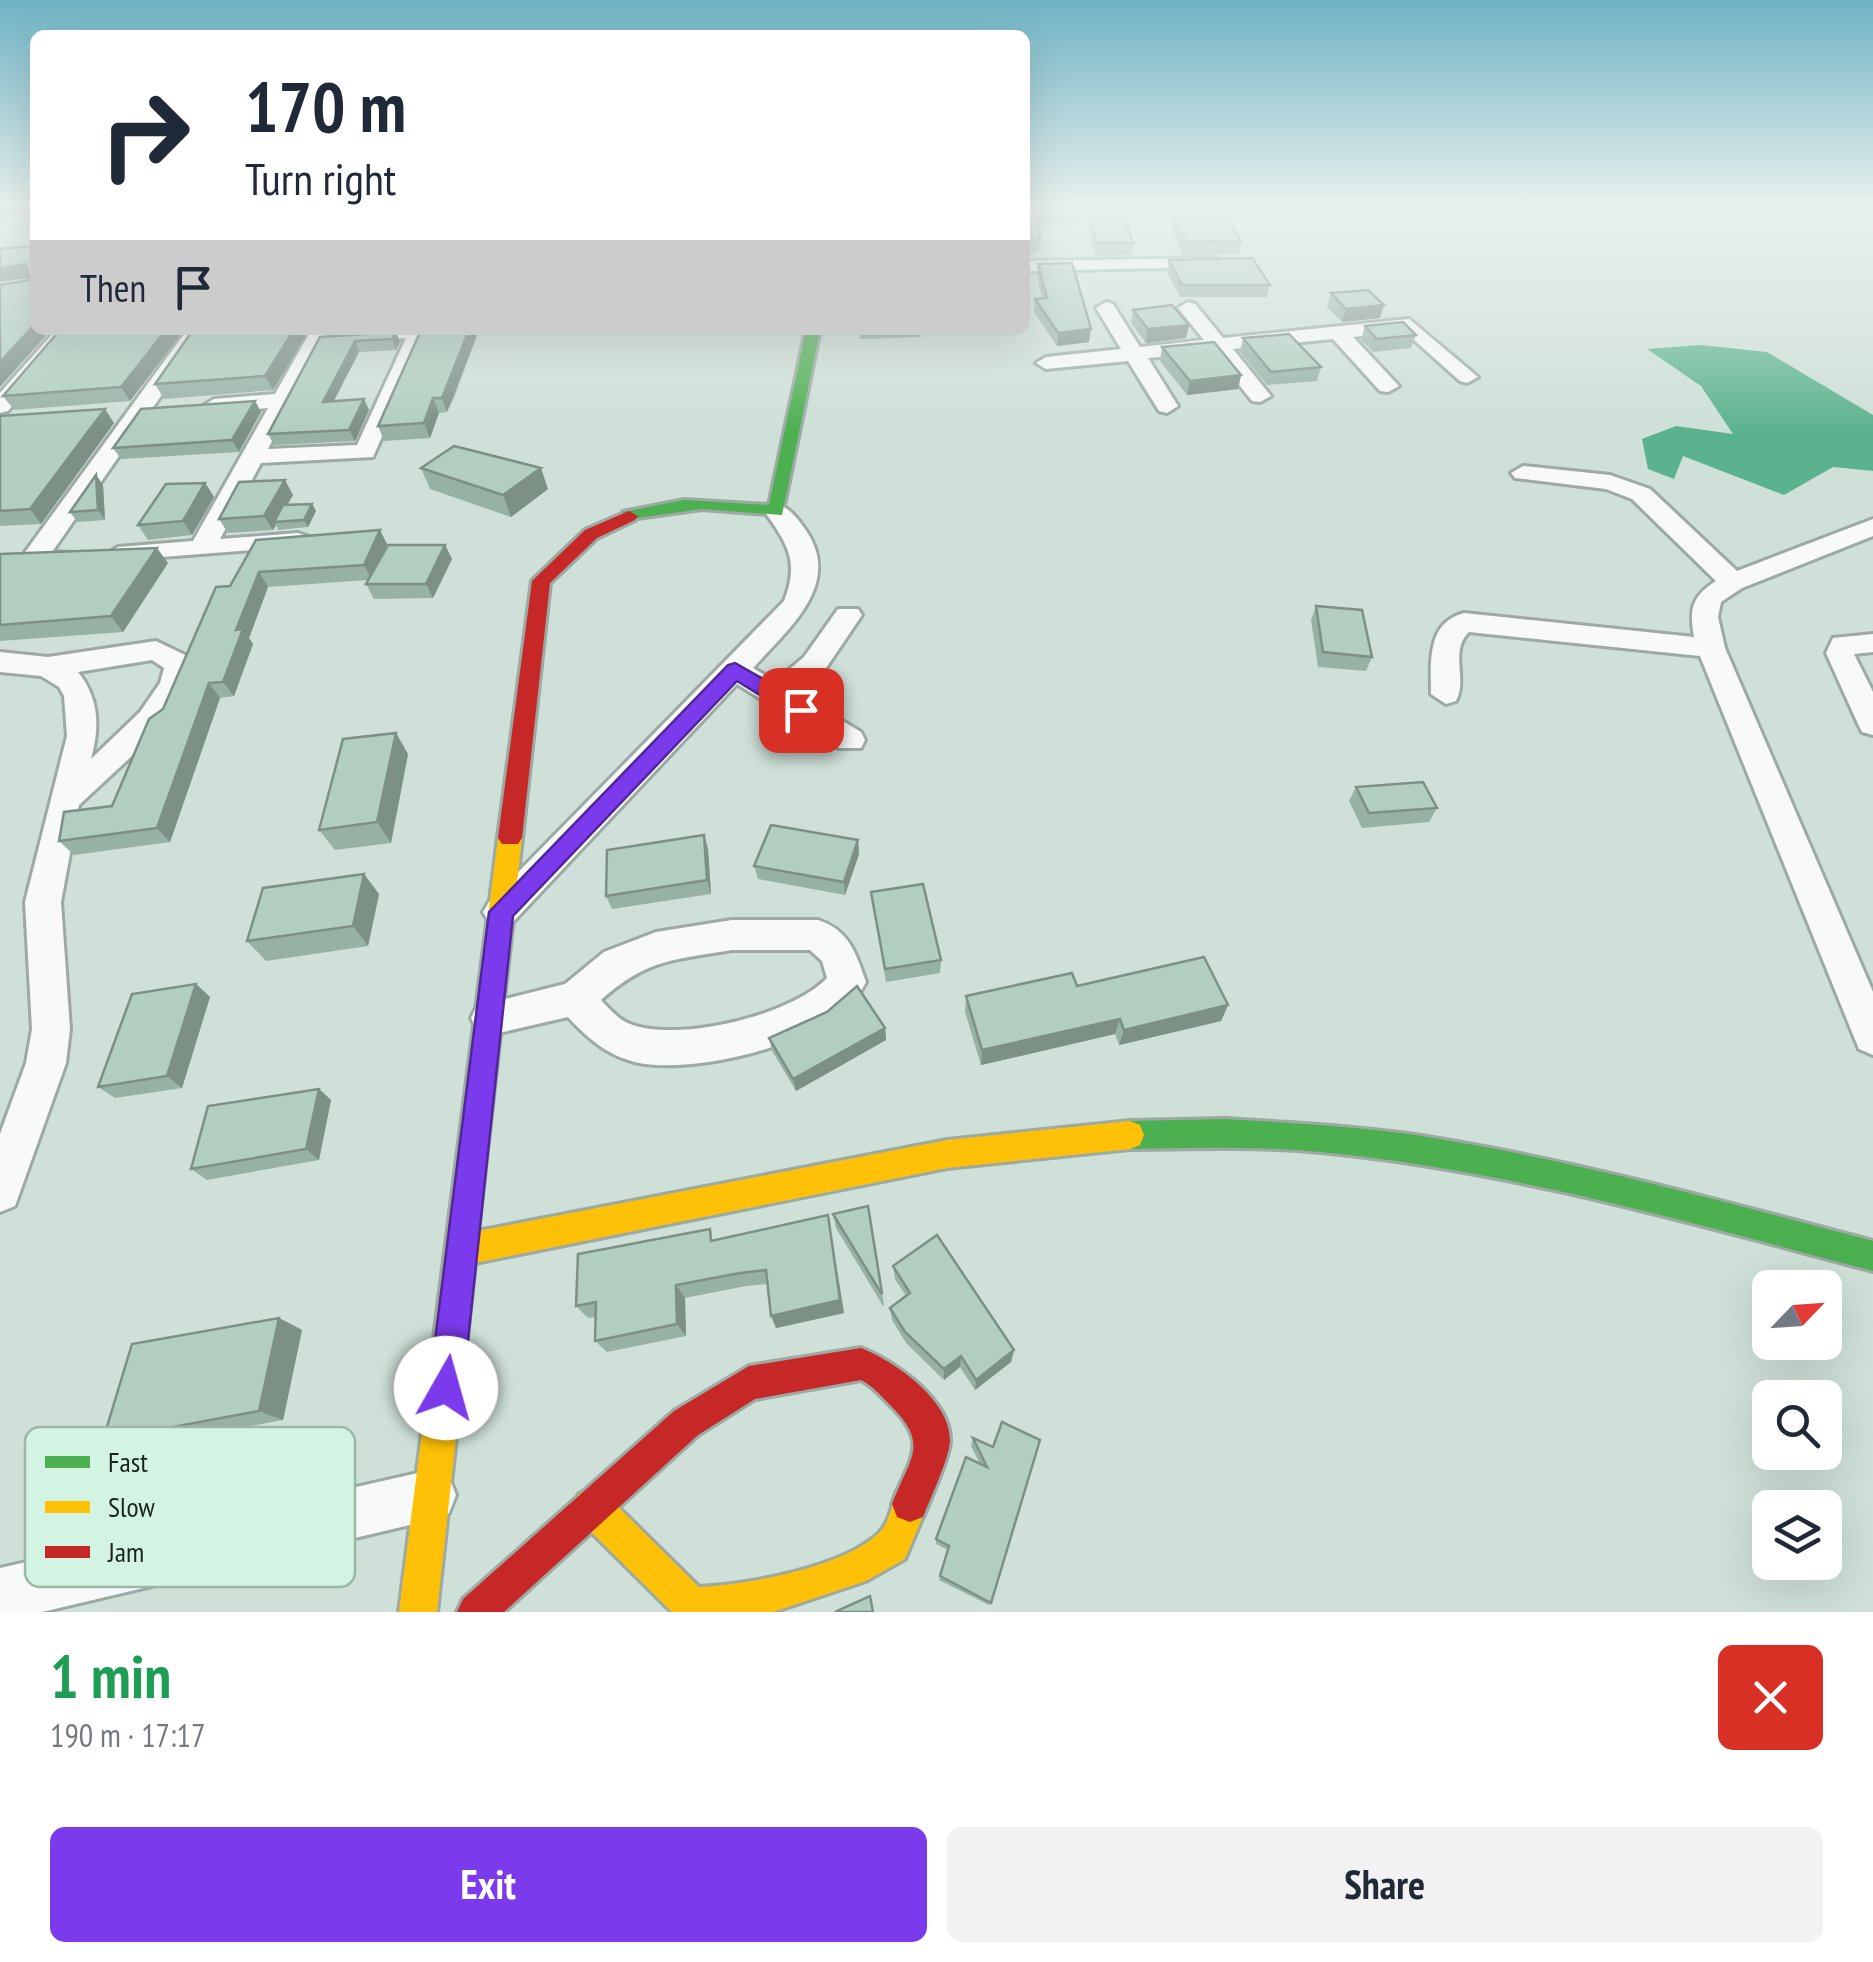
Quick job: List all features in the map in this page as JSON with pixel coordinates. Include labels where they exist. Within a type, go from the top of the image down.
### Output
[{"type":"street","points":[[1106,308],[1167,406]]},
{"type":"street","points":[[1188,308],[1260,396]]},
{"type":"street","points":[[1046,363],[1408,325],[1467,378]]},
{"type":"street","points":[[1338,332],[1388,386]]},
{"type":"street","points":[[6,416],[63,335]]},
{"type":"street","points":[[194,335],[32,561],[332,538]]},
{"type":"street","points":[[202,549],[318,335]]},
{"type":"street","points":[[255,456],[365,452],[417,335]]},
{"type":"street","points":[[776,511],[812,335]]},
{"type":"street","points":[[106,414],[284,400]]},
{"type":"street","points":[[1523,473],[1610,482],[1642,494],[1733,582]]},
{"type":"street","points":[[418,1612],[430,1495],[490,1018],[501,912],[542,582],[562,554],[587,534],[620,518],[698,501],[776,511],[803,542],[810,566],[796,605],[501,912]]},
{"type":"street","points":[[1873,527],[1733,582],[1708,598],[1705,606],[1711,648],[1873,1038]]},
{"type":"street","points":[[777,696],[814,664],[848,614]]},
{"type":"street","points":[[1446,694],[1445,638],[1464,622],[1711,648]]},
{"type":"street","points":[[1873,642],[1843,645],[1840,653],[1873,724]]},
{"type":"street","points":[[0,662],[48,667],[156,650],[179,664],[177,681],[137,736],[66,797]]},
{"type":"street","points":[[0,1191],[46,1062],[51,1029],[43,902],[84,714],[69,680],[48,667]]},
{"type":"street","points":[[735,670],[850,740]]},
{"type":"street","points":[[490,1018],[575,999],[617,963],[639,952],[732,935],[818,935],[838,953],[847,982],[834,1000],[783,1024],[750,1035],[667,1048],[622,1041],[575,999]]},
{"type":"street","points":[[461,1250],[1002,1146],[1228,1132],[1285,1133],[1483,1158],[1873,1256]]},
{"type":"street","points":[[476,1612],[592,1507],[686,1423],[736,1391],[765,1378],[861,1364],[870,1367],[925,1416],[932,1430],[933,1440],[895,1544],[776,1598],[704,1611],[692,1606],[592,1507]]},
{"type":"street","points":[[355,1512],[430,1495]]},
{"type":"street","points":[[0,1595],[34,1587]]},
{"type":"shaded area","points":[[1701,345],[1767,352],[1873,415],[1873,471],[1833,467],[1784,495],[1683,456],[1674,479],[1648,469],[1642,439],[1676,426],[1733,434],[1701,386],[1647,349]]},
{"type":"building","points":[[30,281],[30,329],[0,362],[0,285]]},
{"type":"building","points":[[1043,281],[1077,281],[1091,329],[1058,333],[1035,299],[1047,298]]},
{"type":"building","points":[[1180,281],[1267,281],[1270,285],[1182,285]]},
{"type":"building","points":[[1368,290],[1384,305],[1346,309],[1331,293]]},
{"type":"building","points":[[1172,305],[1189,325],[1148,329],[1133,310]]},
{"type":"building","points":[[1403,322],[1416,335],[1377,339],[1365,326]]},
{"type":"building","points":[[1289,334],[1321,367],[1271,372],[1243,338]]},
{"type":"building","points":[[56,335],[162,335],[121,387],[3,396]]},
{"type":"building","points":[[189,335],[291,335],[265,376],[155,384]]},
{"type":"building","points":[[394,335],[392,339],[355,341],[323,402],[364,399],[349,430],[268,434],[320,337]]},
{"type":"building","points":[[419,335],[467,335],[442,398],[433,398],[424,423],[378,426]]},
{"type":"building","points":[[1214,342],[1241,375],[1190,381],[1162,347]]},
{"type":"building","points":[[255,401],[232,440],[113,448],[141,409]]},
{"type":"building","points":[[105,409],[30,509],[0,511],[0,416]]},
{"type":"building","points":[[454,446],[541,468],[503,495],[421,468]]},
{"type":"building","points":[[96,475],[98,510],[70,512]]},
{"type":"building","points":[[285,480],[264,516],[219,519],[239,482]]},
{"type":"building","points":[[205,483],[183,521],[138,525],[166,484]]},
{"type":"building","points":[[312,504],[304,520],[274,522],[283,505]]},
{"type":"building","points":[[380,530],[364,565],[259,572],[236,630],[243,629],[223,682],[209,683],[157,828],[59,841],[64,812],[112,806],[149,719],[163,709],[216,587],[230,586],[256,540]]},
{"type":"building","points":[[388,545],[445,545],[426,584],[366,584]]},
{"type":"building","points":[[157,548],[111,616],[0,625],[0,554]]},
{"type":"building","points":[[1316,606],[1362,610],[1372,657],[1323,652]]},
{"type":"building","points":[[396,733],[377,822],[319,830],[343,739]]},
{"type":"building","points":[[1423,782],[1437,808],[1369,813],[1356,787]]},
{"type":"building","points":[[771,825],[858,840],[844,882],[754,866]]},
{"type":"building","points":[[704,835],[707,880],[606,896],[607,850]]},
{"type":"building","points":[[364,874],[353,926],[247,941],[263,888]]},
{"type":"building","points":[[923,884],[941,960],[885,969],[871,892]]},
{"type":"building","points":[[1204,957],[1228,1005],[1124,1030],[1120,1019],[982,1050],[966,996],[1072,973],[1077,986]]},
{"type":"building","points":[[196,984],[167,1076],[98,1087],[132,994]]},
{"type":"building","points":[[857,986],[885,1028],[793,1079],[769,1038],[827,1012]]},
{"type":"building","points":[[319,1089],[306,1149],[191,1169],[208,1106]]},
{"type":"building","points":[[868,1206],[882,1293],[833,1214]]},
{"type":"building","points":[[828,1215],[840,1300],[771,1316],[766,1270],[740,1273],[676,1285],[677,1324],[595,1341],[596,1302],[576,1306],[578,1254],[710,1229],[711,1241]]},
{"type":"building","points":[[937,1235],[1014,1350],[976,1380],[961,1356],[944,1369],[905,1332],[890,1308],[910,1293],[893,1266]]},
{"type":"building","points":[[279,1318],[259,1411],[173,1427],[107,1427],[132,1344]]},
{"type":"building","points":[[1002,1422],[1040,1440],[991,1603],[940,1576],[949,1546],[936,1539],[966,1457],[987,1467],[973,1438],[993,1447]]},
{"type":"building","points":[[870,1596],[873,1612],[835,1612]]},
{"type":"traffic: fast","points":[[629,516],[702,504],[776,511],[812,335]]},
{"type":"traffic: fast","points":[[1130,1135],[1226,1133],[1320,1138],[1413,1149],[1598,1185],[1873,1256]]},
{"type":"traffic: slow","points":[[418,1612],[510,838]]},
{"type":"traffic: slow","points":[[461,1250],[947,1154],[1130,1135]]},
{"type":"traffic: slow","points":[[592,1507],[692,1606],[767,1595],[853,1568],[892,1546],[910,1504]]},
{"type":"traffic: jam","points":[[510,838],[541,581],[591,534],[629,516]]},
{"type":"traffic: jam","points":[[476,1612],[686,1423],[749,1383],[861,1364],[882,1373],[925,1416],[933,1441],[910,1504]]},
{"type":"route","points":[[446,1388],[501,912],[735,670],[801,710]]}]
